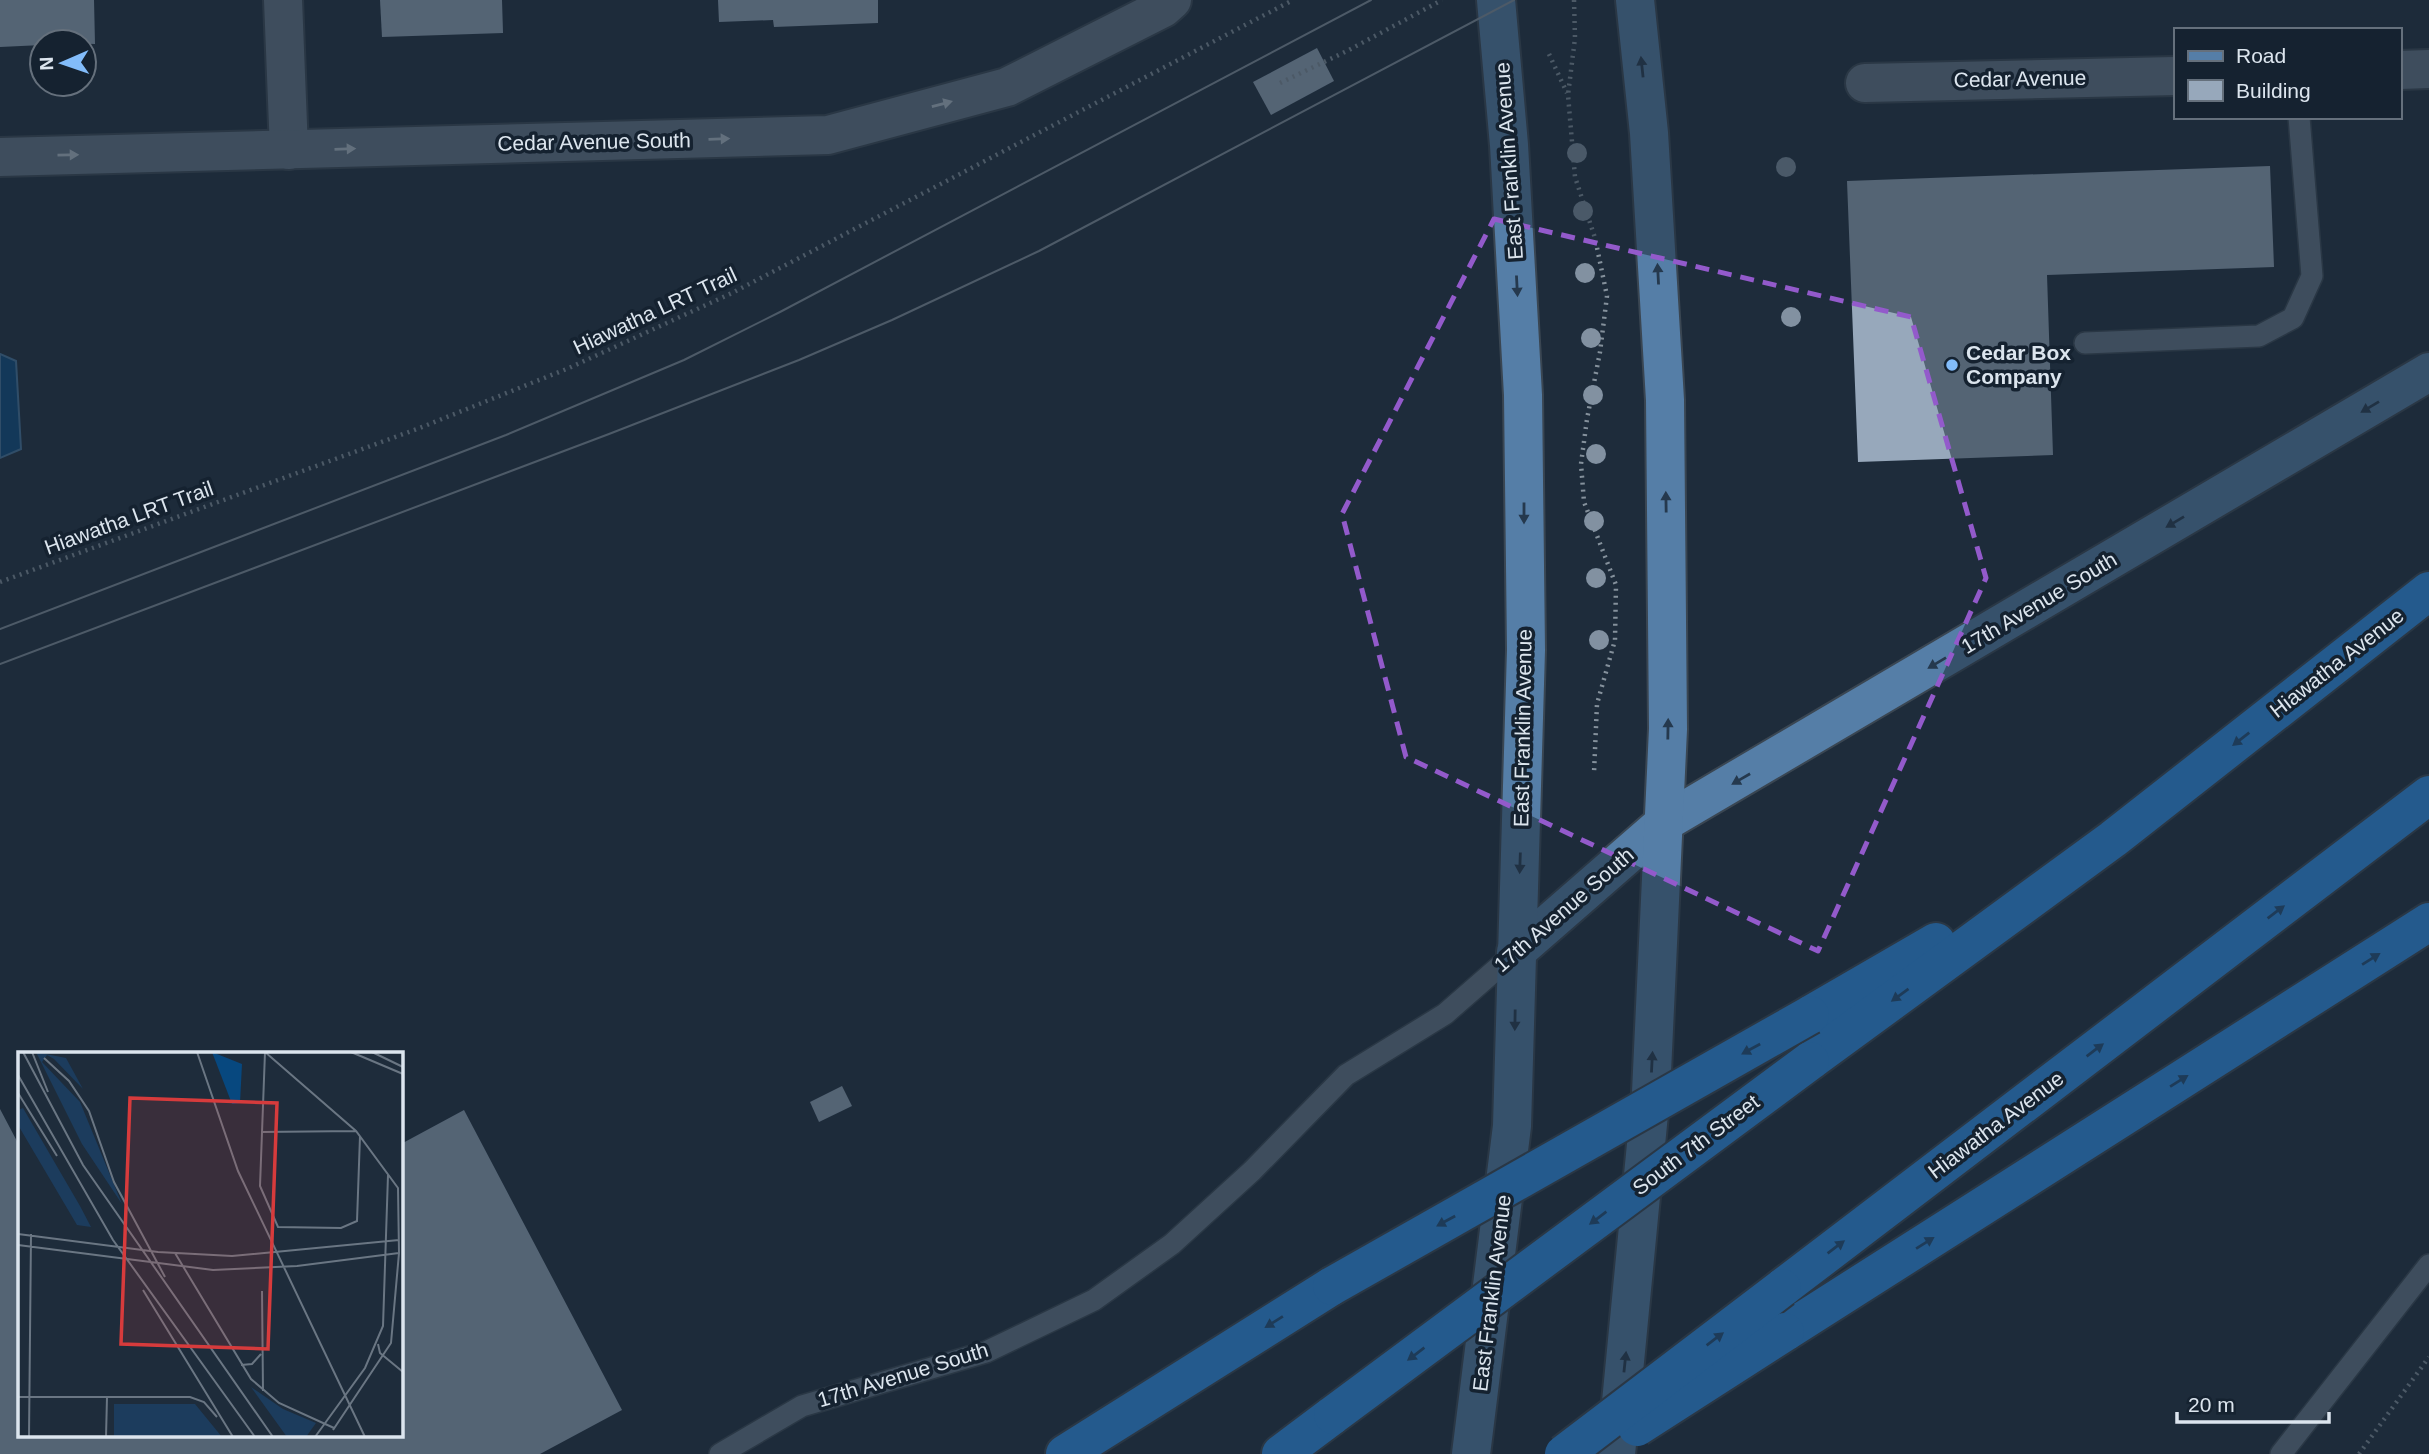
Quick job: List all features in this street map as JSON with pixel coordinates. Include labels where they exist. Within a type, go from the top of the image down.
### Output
[{"type":"highway","name":"Hiawatha Avenue","points":[[2113,839],[2429,590]]},
{"type":"highway","name":"Hiawatha Avenue","points":[[1563,1454],[2429,795]]},
{"type":"highway","points":[[1065,1454],[1332,1286],[1810,1015],[2113,839]]},
{"type":"highway","name":"South 7th Street","points":[[1281,1454],[1810,1060],[2113,839]]},
{"type":"highway","points":[[1594,1454],[2429,922]]},
{"type":"main road","name":"East Franklin Avenue","points":[[1471,1454],[1512,1126],[1526,650],[1523,395],[1496,0]]},
{"type":"main road","points":[[1616,1454],[1651,1093],[1668,716],[1665,400],[1649,133],[1634,0]]},
{"type":"main road","name":"17th Avenue South","points":[[1516,952],[1665,822],[2429,372]]},
{"type":"street","points":[[283,0],[289,150]]},
{"type":"street","name":"Cedar Avenue South","points":[[0,157],[828,135],[1007,86],[1167,4]]},
{"type":"street","points":[[2401,70],[2429,69]]},
{"type":"street","name":"Cedar Avenue","points":[[1865,83],[2174,76]]},
{"type":"lane","points":[[2085,343],[2259,336],[2293,318],[2312,276],[2299,119]]},
{"type":"lane","name":"17th Avenue South","points":[[720,1454],[802,1406],[986,1352],[1094,1300],[1172,1244],[1252,1171],[1346,1075],[1445,1014],[1516,952]]},
{"type":"lane","points":[[2280,1454],[2429,1265]]},
{"type":"path","name":"Hiawatha LRT Trail","points":[[0,582],[417,429],[569,368],[732,293],[1293,0]]},
{"type":"path","points":[[1280,83],[1442,0]]},
{"type":"path","points":[[1574,0],[1575,38],[1568,94],[1575,177],[1595,238],[1607,296],[1581,464],[1584,502],[1616,585],[1615,640],[1597,704],[1594,773]]},
{"type":"path","points":[[2359,1454],[2429,1357]]},
{"type":"highlighted area","points":[[1494,219],[1911,317],[1986,578],[1818,951],[1406,757],[1342,514]]},
{"type":"water","points":[[0,354],[16,361],[21,449],[0,458]]},
{"type":"building","points":[[0,0],[94,0],[95,28],[28,28],[28,46],[0,47]]},
{"type":"building","points":[[380,0],[502,0],[503,33],[382,37]]},
{"type":"building","points":[[718,0],[878,0],[878,23],[774,27],[773,20],[719,22]]},
{"type":"building","points":[[1317,48],[1334,81],[1271,115],[1253,82]]},
{"type":"building","name":"Cedar Box Company","points":[[2270,166],[2274,267],[2047,275],[2053,455],[1858,462],[1847,181]]},
{"type":"building","points":[[842,1086],[852,1106],[819,1122],[810,1102]]},
{"type":"building","points":[[0,1109],[18,1143],[18,1436],[402,1436],[402,1143],[464,1110],[622,1410],[540,1454],[0,1454]]},
{"type":"tram line","points":[[0,629],[506,435],[684,360],[1371,0]]},
{"type":"tram line","points":[[0,664],[609,434],[799,360],[892,320],[1039,251],[1514,0]]},
{"type":"place","name":"Cedar Box Company","points":[[1952,365]]}]
